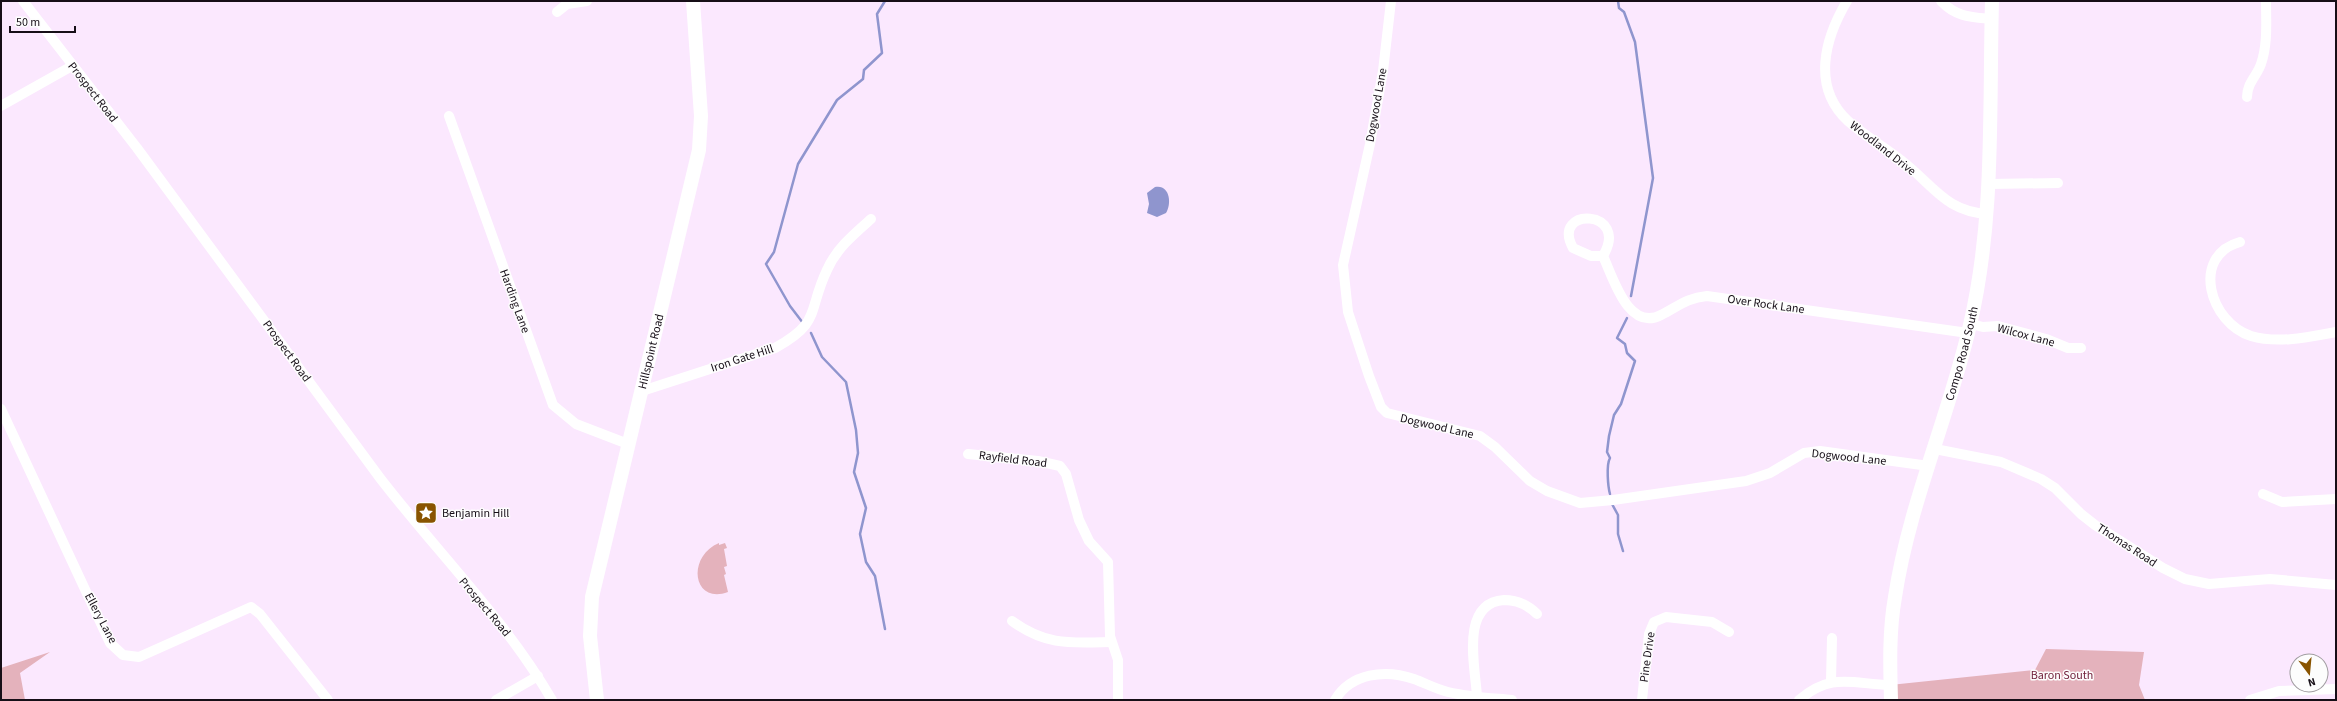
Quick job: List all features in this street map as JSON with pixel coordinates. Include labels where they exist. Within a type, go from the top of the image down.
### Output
[{"type":"street","name":"Prospect Road","points":[[23,1],[137,148],[380,478],[422,532],[503,627],[538,676],[552,700]]},
{"type":"street","points":[[557,12],[567,4],[587,1]]},
{"type":"street","name":"Hillspoint Road","points":[[597,700],[590,636],[590,606],[628,444],[677,247],[700,142],[701,103],[693,1]]},
{"type":"street","name":"Dogwood Lane","points":[[1391,1],[1383,71],[1370,144],[1343,266],[1348,312],[1369,376],[1381,407],[1387,413],[1480,436],[1495,447],[1530,480],[1547,491],[1580,503],[1613,500],[1746,481],[1770,473],[1804,453],[1820,451],[1929,466]]},
{"type":"street","name":"Woodland Drive","points":[[1847,1],[1836,19],[1825,58],[1826,82],[1831,98],[1837,108],[1849,122],[1907,165],[1942,199],[1975,213],[1988,214]]},
{"type":"street","points":[[1941,1],[1954,13],[1965,17],[1992,19]]},
{"type":"street","name":"Compo Road South","points":[[1890,700],[1891,630],[1895,594],[1912,524],[1970,328],[1988,214],[1992,1]]},
{"type":"street","points":[[2247,97],[2247,89],[2261,64],[2266,46],[2266,1]]},
{"type":"street","points":[[1,106],[72,66]]},
{"type":"street","name":"Harding Lane","points":[[448,116],[553,406],[576,424],[628,444]]},
{"type":"street","points":[[1989,184],[2058,183]]},
{"type":"street","points":[[1586,217],[1593,218],[1602,223],[1608,231],[1609,242],[1604,256],[1590,256],[1573,248],[1569,236],[1570,229],[1576,221],[1586,217]]},
{"type":"street","name":"Iron Gate Hill","points":[[642,391],[774,348],[794,338],[804,328],[813,312],[827,270],[834,258],[848,239],[871,219]]},
{"type":"street","points":[[2240,242],[2230,245],[2220,253],[2212,265],[2210,281],[2222,316],[2234,327],[2251,336],[2278,339],[2306,338],[2336,332]]},
{"type":"street","name":"Over Rock Lane","points":[[1604,256],[1626,305],[1635,314],[1648,318],[1661,315],[1686,300],[1707,296],[1970,328]]},
{"type":"street","name":"Wilcox Lane","points":[[1970,328],[1998,326],[2046,338],[2068,348],[2081,348]]},
{"type":"street","name":"Ellery Lane","points":[[1,409],[110,643],[124,655],[139,657],[251,607],[260,614],[328,700]]},
{"type":"street","name":"Thomas Road","points":[[1935,449],[2001,462],[2035,476],[2055,488],[2081,514],[2095,525],[2163,568],[2185,579],[2208,584],[2270,579],[2336,585]]},
{"type":"street","name":"Rayfield Road","points":[[968,454],[1038,461],[1060,466],[1066,474],[1073,500],[1083,527],[1090,541],[1108,562],[1111,642],[1118,660],[1118,700]]},
{"type":"street","points":[[2263,494],[2282,502],[2336,499]]},
{"type":"street","points":[[1477,696],[1474,642],[1475,625],[1478,613],[1493,601],[1506,600],[1530,607],[1537,614]]},
{"type":"street","name":"Pine Drive","points":[[1642,700],[1649,634],[1654,622],[1666,617],[1712,622],[1729,632]]},
{"type":"street","points":[[1012,621],[1031,635],[1047,639],[1078,642],[1111,642]]},
{"type":"street","points":[[1831,682],[1832,638]]},
{"type":"street","points":[[1335,700],[1352,682],[1367,676],[1381,674],[1406,676],[1449,692],[1512,700]]},
{"type":"street","points":[[496,700],[538,676]]},
{"type":"street","points":[[1799,700],[1815,688],[1831,682],[1890,685]]},
{"type":"street","points":[[2250,700],[2279,691],[2336,688]]},
{"type":"green space","points":[[719,543],[719,545],[725,543],[727,548],[724,549],[727,566],[724,567],[726,574],[724,575],[728,592],[716,594],[707,592],[701,586],[698,578],[698,568],[702,558],[708,550]]},
{"type":"green space","name":"Baron South","points":[[2046,649],[2144,652],[2139,685],[2145,700],[1892,700],[1890,685],[2035,670]]},
{"type":"green space","points":[[50,652],[20,673],[25,700],[1,700],[1,668]]},
{"type":"water","points":[[1155,187],[1164,189],[1167,192],[1169,200],[1166,213],[1157,217],[1147,213],[1149,204],[1147,193]]},
{"type":"waterway","points":[[803,323],[790,306],[766,264],[774,252],[798,164],[837,100],[863,79],[864,70],[882,53],[877,14],[885,1]]},
{"type":"waterway","points":[[1618,1],[1619,8],[1624,12],[1635,42],[1653,178],[1631,296]]},
{"type":"waterway","points":[[1610,494],[1608,481],[1610,458],[1607,452],[1609,436],[1614,415],[1621,404],[1635,361],[1627,353],[1625,344],[1617,338],[1627,318]]},
{"type":"waterway","points":[[811,333],[822,357],[846,382],[856,430],[858,453],[854,472],[866,508],[860,534],[866,562],[875,576],[885,629]]},
{"type":"waterway","points":[[1612,504],[1618,515],[1618,534],[1623,551]]},
{"type":"place","name":"Benjamin Hill","points":[[426,513]]}]
